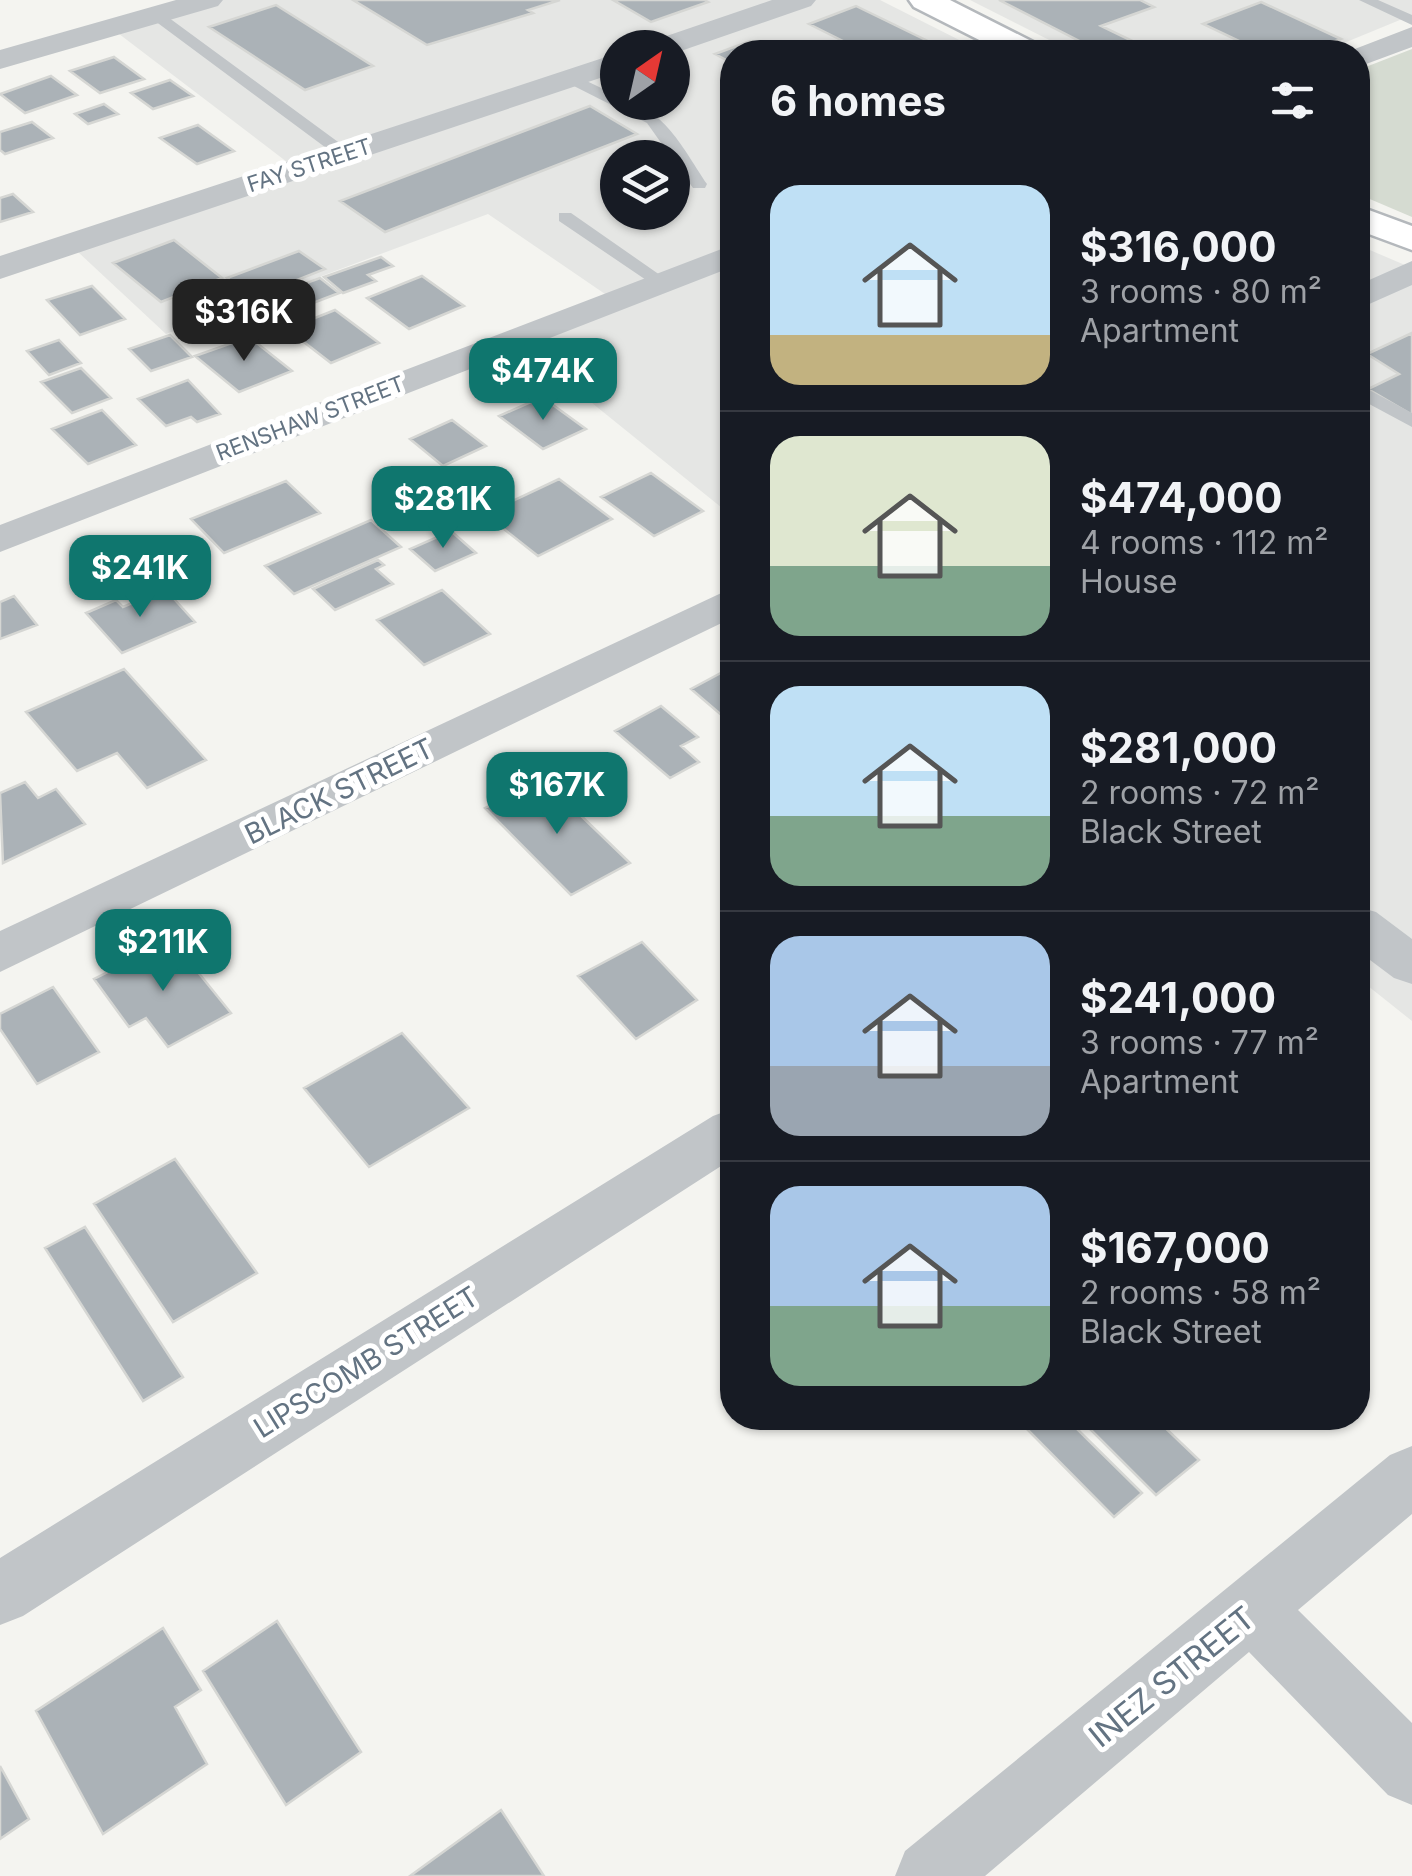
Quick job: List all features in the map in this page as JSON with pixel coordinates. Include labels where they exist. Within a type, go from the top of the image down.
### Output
[{"type":"main road","points":[[925,0],[1003,40]]},
{"type":"main road","points":[[1370,222],[1412,239]]},
{"type":"street","points":[[0,60],[164,21],[208,0]]},
{"type":"street","points":[[690,38],[801,0]]},
{"type":"street","points":[[1370,53],[1412,36]]},
{"type":"street","name":"FAY STREET","points":[[0,268],[600,68]]},
{"type":"street","name":"RENSHAW STREET","points":[[0,539],[720,260]]},
{"type":"street","points":[[1370,292],[1412,272]]},
{"type":"street","name":"BLACK STREET","points":[[0,954],[720,607]]},
{"type":"street","points":[[1370,934],[1412,965]]},
{"type":"street","name":"LIPSCOMB STREET","points":[[0,1594],[720,1139]]},
{"type":"street","name":"INEZ STREET","points":[[930,1876],[1253,1612],[1412,1476]]},
{"type":"street","points":[[1253,1612],[1412,1771]]},
{"type":"lane","points":[[1366,0],[1412,21]]},
{"type":"lane","points":[[164,21],[344,153]]},
{"type":"lane","points":[[569,78],[653,120],[699,184]]},
{"type":"lane","points":[[565,217],[662,282]]},
{"type":"lane","points":[[1370,397],[1412,421]]},
{"type":"shaded area","points":[[187,0],[880,0],[959,40],[720,40],[720,506],[509,336],[608,296],[488,214],[166,334],[63,238],[287,162],[106,24]]},
{"type":"shaded area","points":[[970,0],[1412,0],[1412,15],[1351,40],[1049,40]]},
{"type":"shaded area","points":[[1412,49],[1412,217],[1370,199],[1370,65]]},
{"type":"shaded area","points":[[1370,250],[1412,268],[1412,1021],[1370,988]]},
{"type":"building","points":[[353,0],[560,0],[528,10],[533,13],[427,45]]},
{"type":"building","points":[[613,0],[704,0],[708,2],[651,22]]},
{"type":"building","points":[[999,0],[1140,0],[1154,7],[1101,26],[1130,40],[1077,40]]},
{"type":"building","points":[[1261,2],[1341,39],[1237,40],[1203,24]]},
{"type":"building","points":[[276,5],[373,66],[305,90],[209,27]]},
{"type":"building","points":[[856,6],[926,40],[841,40],[809,24]]},
{"type":"building","points":[[114,57],[144,79],[100,93],[70,71]]},
{"type":"building","points":[[51,76],[77,95],[25,113],[0,94]]},
{"type":"building","points":[[170,80],[193,96],[153,109],[131,93]]},
{"type":"building","points":[[104,104],[118,114],[88,124],[75,114]]},
{"type":"building","points":[[590,106],[600,112],[600,120],[614,120],[637,134],[622,140],[600,140],[600,148],[385,232],[340,201]]},
{"type":"building","points":[[32,122],[53,138],[5,154],[0,150],[0,132]]},
{"type":"building","points":[[198,125],[234,151],[197,164],[160,138]]},
{"type":"building","points":[[13,194],[33,212],[0,222],[0,198]]},
{"type":"building","points":[[174,240],[222,278],[161,302],[113,263]]},
{"type":"building","points":[[299,251],[325,269],[252,298],[227,278]]},
{"type":"building","points":[[381,257],[393,266],[368,275],[376,281],[343,293],[324,277]]},
{"type":"building","points":[[422,276],[464,306],[409,329],[367,298]]},
{"type":"building","points":[[320,278],[339,293],[279,316],[260,300]]},
{"type":"building","points":[[92,286],[125,319],[80,335],[47,300]]},
{"type":"building","points":[[335,310],[379,343],[331,363],[287,329]]},
{"type":"building","points":[[1412,333],[1412,415],[1370,390],[1399,374],[1370,353]]},
{"type":"building","points":[[170,335],[192,357],[151,371],[129,349]]},
{"type":"building","points":[[249,337],[292,371],[239,392],[195,356]]},
{"type":"building","points":[[59,340],[81,363],[49,375],[27,351]]},
{"type":"building","points":[[81,368],[111,398],[72,413],[41,382]]},
{"type":"building","points":[[188,380],[220,414],[197,422],[191,417],[166,426],[138,399]]},
{"type":"building","points":[[542,397],[586,429],[543,449],[499,416]]},
{"type":"building","points":[[102,410],[136,445],[88,464],[52,429]]},
{"type":"building","points":[[452,420],[486,446],[443,466],[410,439]]},
{"type":"building","points":[[651,473],[703,511],[654,536],[601,497]]},
{"type":"building","points":[[559,479],[612,519],[538,556],[485,514]]},
{"type":"building","points":[[286,481],[320,513],[224,553],[191,519]]},
{"type":"building","points":[[371,520],[401,547],[294,594],[265,566]]},
{"type":"building","points":[[451,531],[476,553],[435,571],[410,549]]},
{"type":"building","points":[[378,560],[384,565],[376,569],[393,584],[335,610],[313,589]]},
{"type":"building","points":[[165,589],[195,622],[122,653],[86,613],[116,600],[123,607]]},
{"type":"building","points":[[442,590],[490,634],[424,665],[377,620]]},
{"type":"building","points":[[14,596],[37,625],[0,639],[0,602]]},
{"type":"building","points":[[124,669],[206,760],[147,788],[117,753],[77,771],[26,712]]},
{"type":"building","points":[[720,673],[720,714],[691,689]]},
{"type":"building","points":[[661,706],[698,737],[681,746],[699,762],[670,778],[615,731]]},
{"type":"building","points":[[543,779],[630,863],[571,895],[485,808]]},
{"type":"building","points":[[25,782],[38,798],[56,789],[85,824],[3,863],[0,793]]},
{"type":"building","points":[[172,940],[231,1013],[168,1047],[146,1018],[129,1027],[94,979]]},
{"type":"building","points":[[642,942],[697,1000],[636,1039],[578,976]]},
{"type":"building","points":[[53,987],[99,1052],[37,1084],[0,1029],[0,1014]]},
{"type":"building","points":[[402,1033],[469,1108],[369,1167],[304,1088]]},
{"type":"building","points":[[175,1159],[257,1273],[173,1322],[94,1204]]},
{"type":"building","points":[[85,1227],[183,1377],[143,1401],[45,1248]]},
{"type":"building","points":[[1028,1430],[1078,1430],[1142,1493],[1114,1517]]},
{"type":"building","points":[[1091,1430],[1168,1430],[1199,1460],[1156,1495]]},
{"type":"building","points":[[277,1621],[361,1752],[286,1805],[203,1671]]},
{"type":"building","points":[[163,1628],[201,1690],[175,1707],[207,1764],[103,1834],[36,1711]]},
{"type":"building","points":[[0,1766],[29,1819],[0,1839]]},
{"type":"building","points":[[501,1810],[544,1876],[410,1876]]}]
